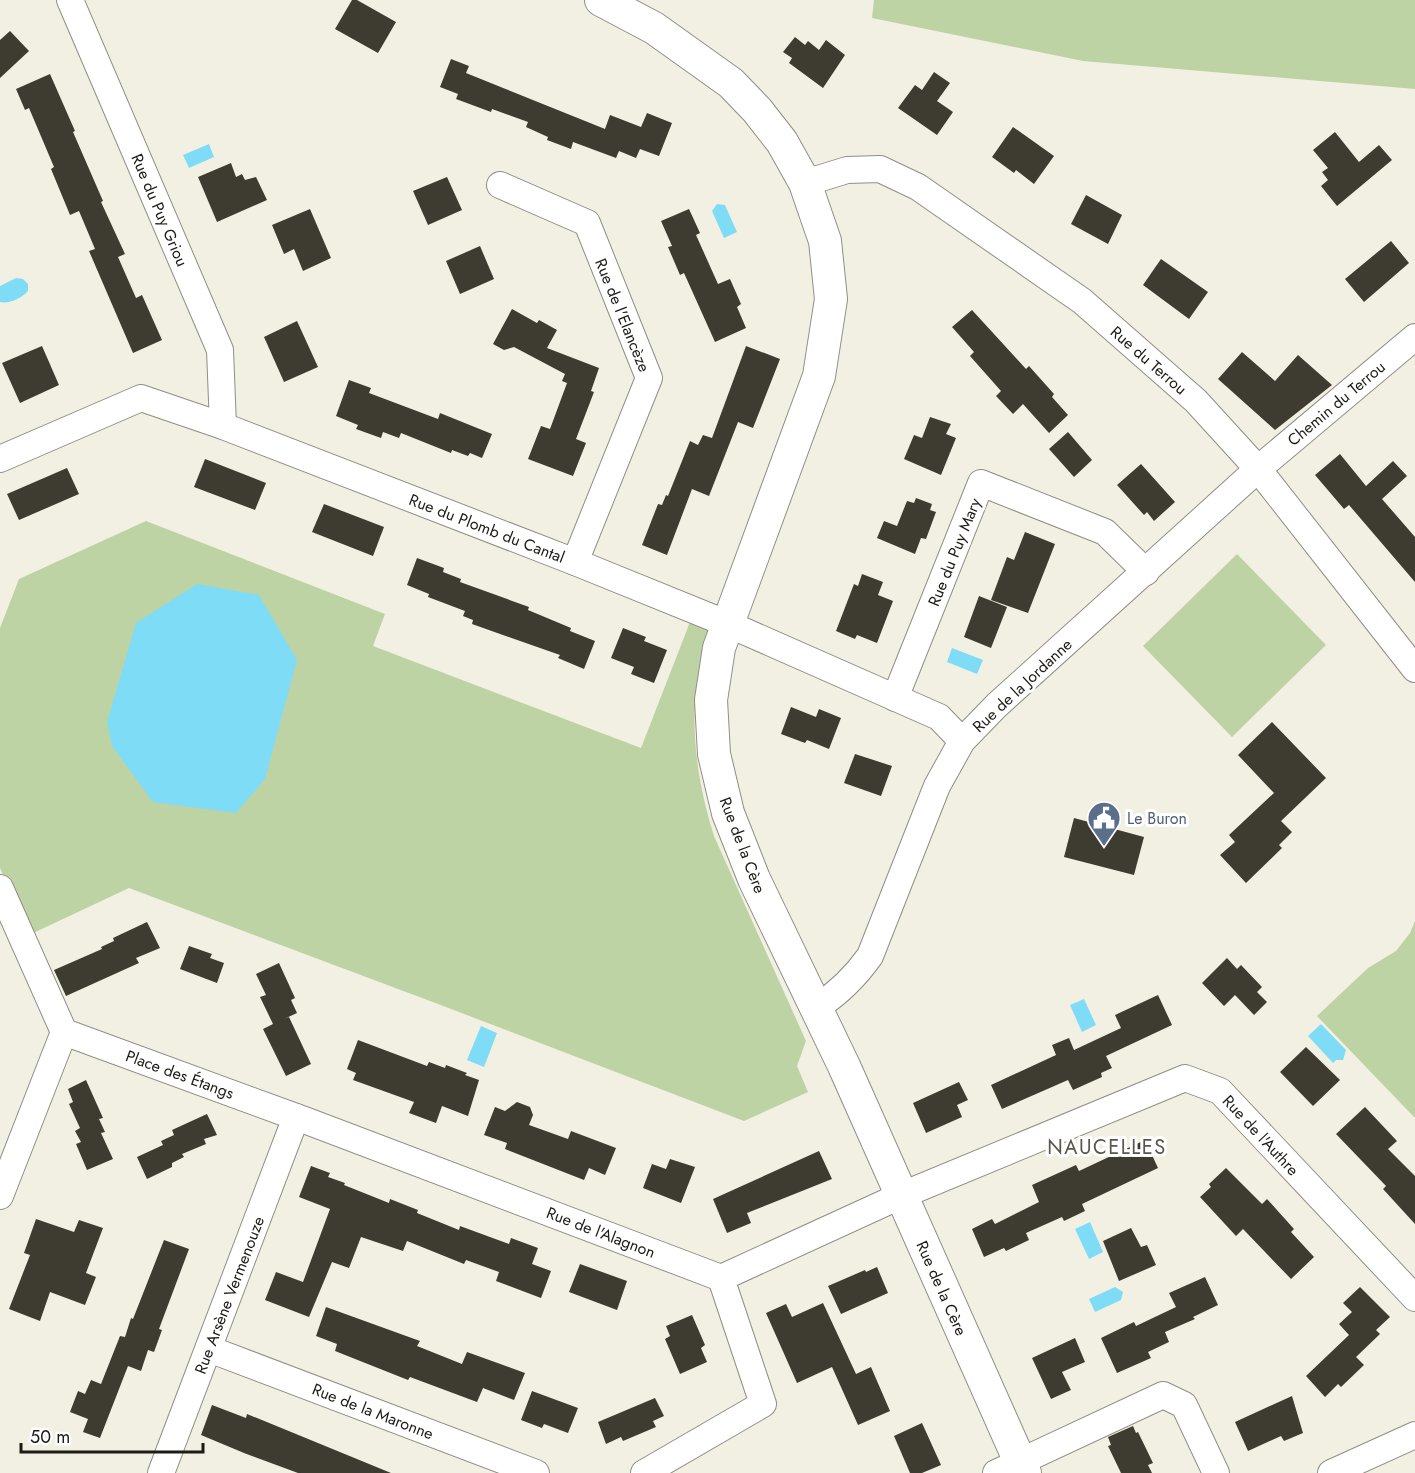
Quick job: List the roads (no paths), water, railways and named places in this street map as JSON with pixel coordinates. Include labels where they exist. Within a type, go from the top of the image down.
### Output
[{"type":"street","name":"Rue du Puy Griou","points":[[70,0],[220,350],[223,426]]},
{"type":"street","name":"Rue de la Cère","points":[[601,0],[654,28],[731,83],[757,110],[782,142],[805,183],[825,241],[831,299],[819,376],[720,648],[711,700],[714,754],[728,813],[754,879],[817,1007],[900,1196],[1014,1469]]},
{"type":"street","name":"Rue du Terrou","points":[[805,183],[847,170],[880,169],[918,187],[1082,301],[1196,401],[1258,470],[1415,669]]},
{"type":"street","name":"Rue de l'Elancèze","points":[[500,185],[587,223],[648,378],[574,562]]},
{"type":"street","name":"Chemin du Terrou","points":[[1258,470],[1415,337]]},
{"type":"street","name":"Rue du Plomb du Cantal","points":[[0,459],[141,398],[223,426],[728,624],[939,717],[962,741]]},
{"type":"street","name":"Rue de la Jordanne","points":[[817,1007],[854,978],[870,956],[937,786],[962,741],[997,705],[1258,470]]},
{"type":"street","name":"Rue du Puy Mary","points":[[895,698],[981,483],[1104,532],[1146,572]]},
{"type":"street","points":[[0,888],[64,1032],[0,1197]]},
{"type":"street","name":"Place des Étangs","points":[[64,1032],[296,1117]]},
{"type":"street","name":"Rue de l'Authre","points":[[900,1196],[1185,1078],[1220,1091],[1415,1298]]},
{"type":"street","name":"Rue de l'Alagnon","points":[[296,1117],[722,1278]]},
{"type":"street","name":"Rue Arsène Vermenouze","points":[[162,1473],[296,1117]]},
{"type":"street","points":[[644,1473],[763,1404],[722,1278],[900,1196]]},
{"type":"street","name":"Rue de la Maronne","points":[[209,1349],[536,1473]]},
{"type":"street","points":[[1014,1469],[1163,1395],[1184,1405],[1216,1473]]},
{"type":"street","points":[[1331,1473],[1415,1435]]},
{"type":"water","points":[[209,144],[214,157],[189,168],[183,155]]},
{"type":"water","points":[[717,204],[725,205],[737,232],[724,238],[712,211]]},
{"type":"water","points":[[16,278],[23,279],[28,284],[28,291],[15,300],[0,302],[0,286]]},
{"type":"water","points":[[197,584],[259,595],[297,660],[265,779],[236,813],[153,802],[112,746],[107,722],[136,623]]},
{"type":"water","points":[[952,648],[983,660],[977,674],[947,662]]},
{"type":"water","points":[[1084,999],[1096,1025],[1082,1032],[1070,1005]]},
{"type":"water","points":[[1321,1024],[1346,1050],[1343,1060],[1336,1060],[1333,1063],[1308,1036]]},
{"type":"water","points":[[481,1026],[497,1033],[484,1067],[467,1060]]},
{"type":"water","points":[[1090,1222],[1103,1252],[1089,1259],[1075,1229]]},
{"type":"water","points":[[1115,1287],[1123,1292],[1121,1300],[1095,1312],[1089,1299]]},
{"type":"place","name":"Le Buron","points":[[1104,847]]},
{"type":"district","name":"NAUCELLES","points":[[1107,1147]]}]
